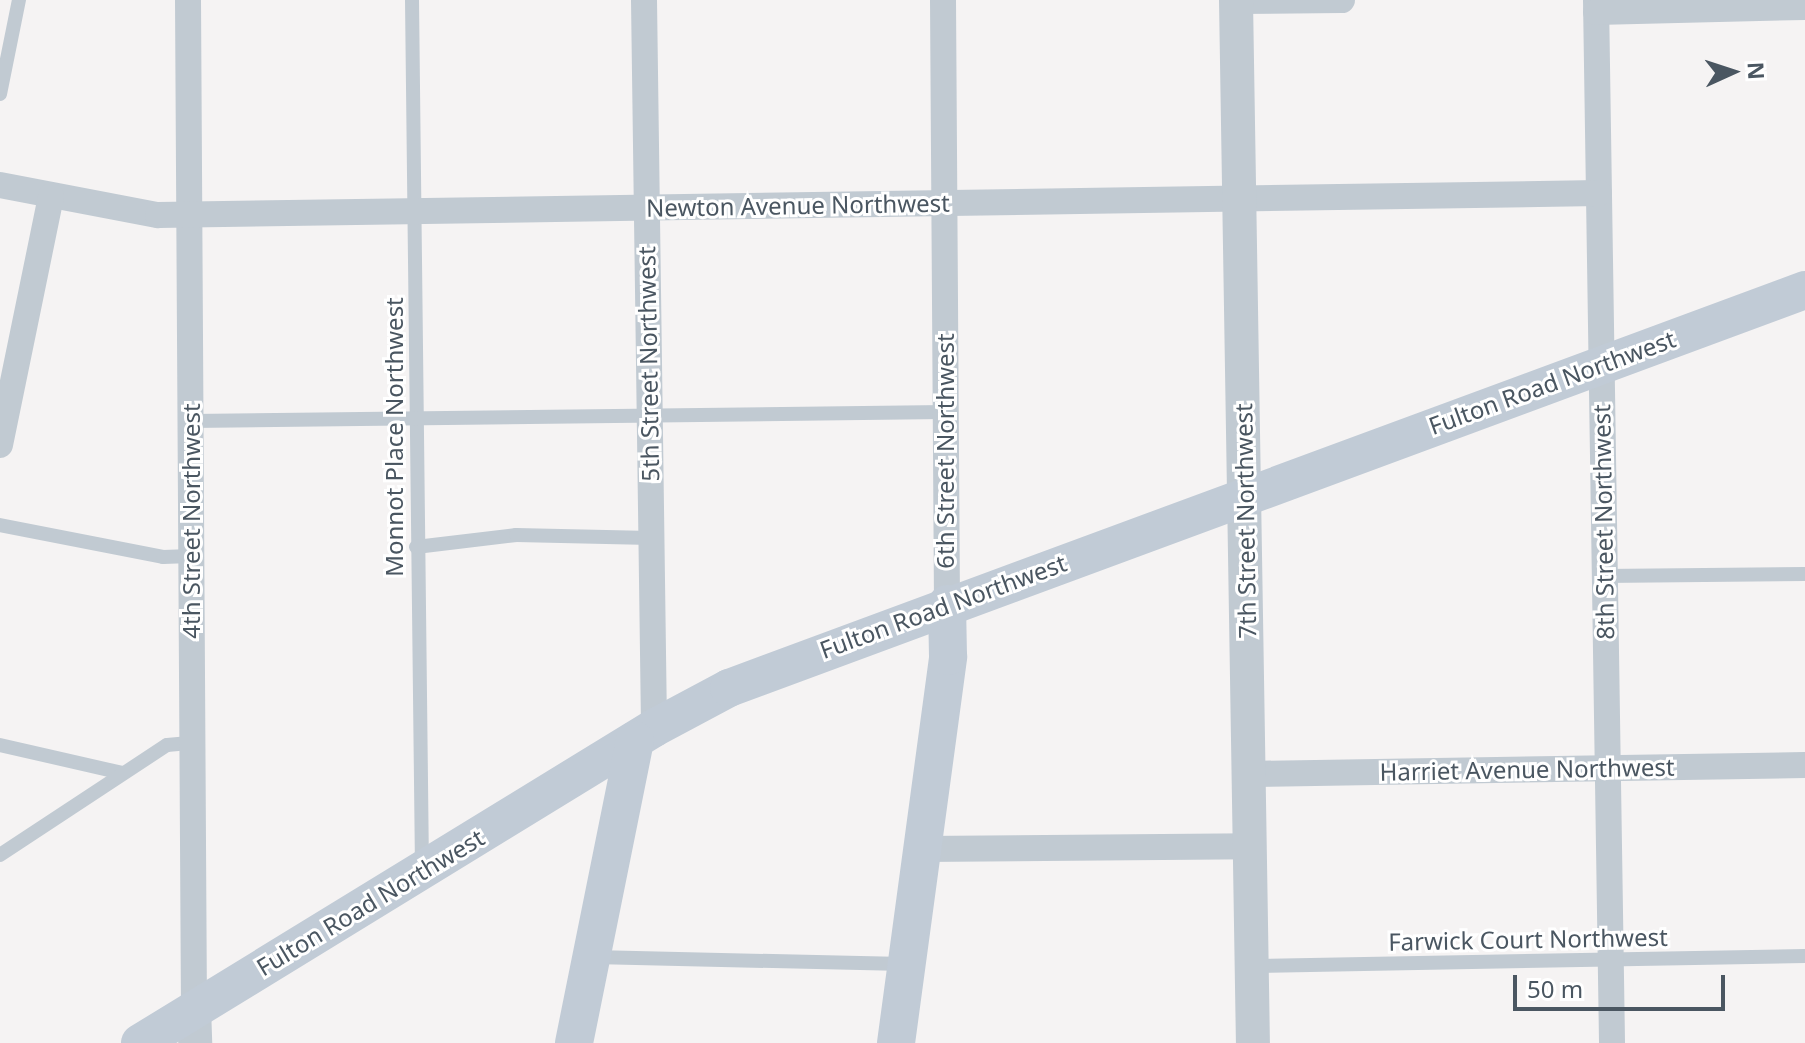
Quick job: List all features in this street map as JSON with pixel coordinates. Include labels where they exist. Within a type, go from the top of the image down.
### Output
[{"type":"main road","name":"Fulton Road Northwest","points":[[140,1043],[194,1025],[422,873],[644,734],[786,663],[1805,290]]},
{"type":"main road","name":"6th Street Northwest","points":[[896,1043],[948,656],[947,604]]},
{"type":"main road","name":"5th Street Northwest","points":[[574,1043],[644,734]]},
{"type":"street","name":"4th Street Northwest","points":[[188,0],[194,1025]]},
{"type":"street","name":"5th Street Northwest","points":[[644,0],[651,538],[644,734]]},
{"type":"street","name":"6th Street Northwest","points":[[943,0],[947,604]]},
{"type":"street","points":[[1236,1],[1342,0]]},
{"type":"street","name":"7th Street Northwest","points":[[1236,1],[1253,1043]]},
{"type":"street","points":[[1596,6],[1805,7]]},
{"type":"street","name":"8th Street Northwest","points":[[1596,6],[1612,1043]]},
{"type":"street","name":"Newton Avenue Northwest","points":[[0,185],[158,215],[1599,193]]},
{"type":"street","points":[[0,445],[9,357],[51,196]]},
{"type":"street","name":"Harriet Avenue Northwest","points":[[1249,774],[1805,765]]},
{"type":"street","points":[[922,849],[1250,846]]},
{"type":"lane","points":[[0,94],[19,0]]},
{"type":"lane","name":"Monnot Place Northwest","points":[[412,0],[414,418],[422,873]]},
{"type":"lane","points":[[191,421],[944,412]]},
{"type":"lane","points":[[0,525],[163,557],[191,556]]},
{"type":"lane","points":[[416,547],[516,535],[651,538]]},
{"type":"lane","points":[[1603,576],[1805,574]]},
{"type":"lane","points":[[0,855],[167,745],[192,743]]},
{"type":"lane","points":[[0,745],[122,773]]},
{"type":"lane","name":"Farwick Court Northwest","points":[[1252,966],[1805,956]]},
{"type":"lane","points":[[592,957],[907,964]]}]
